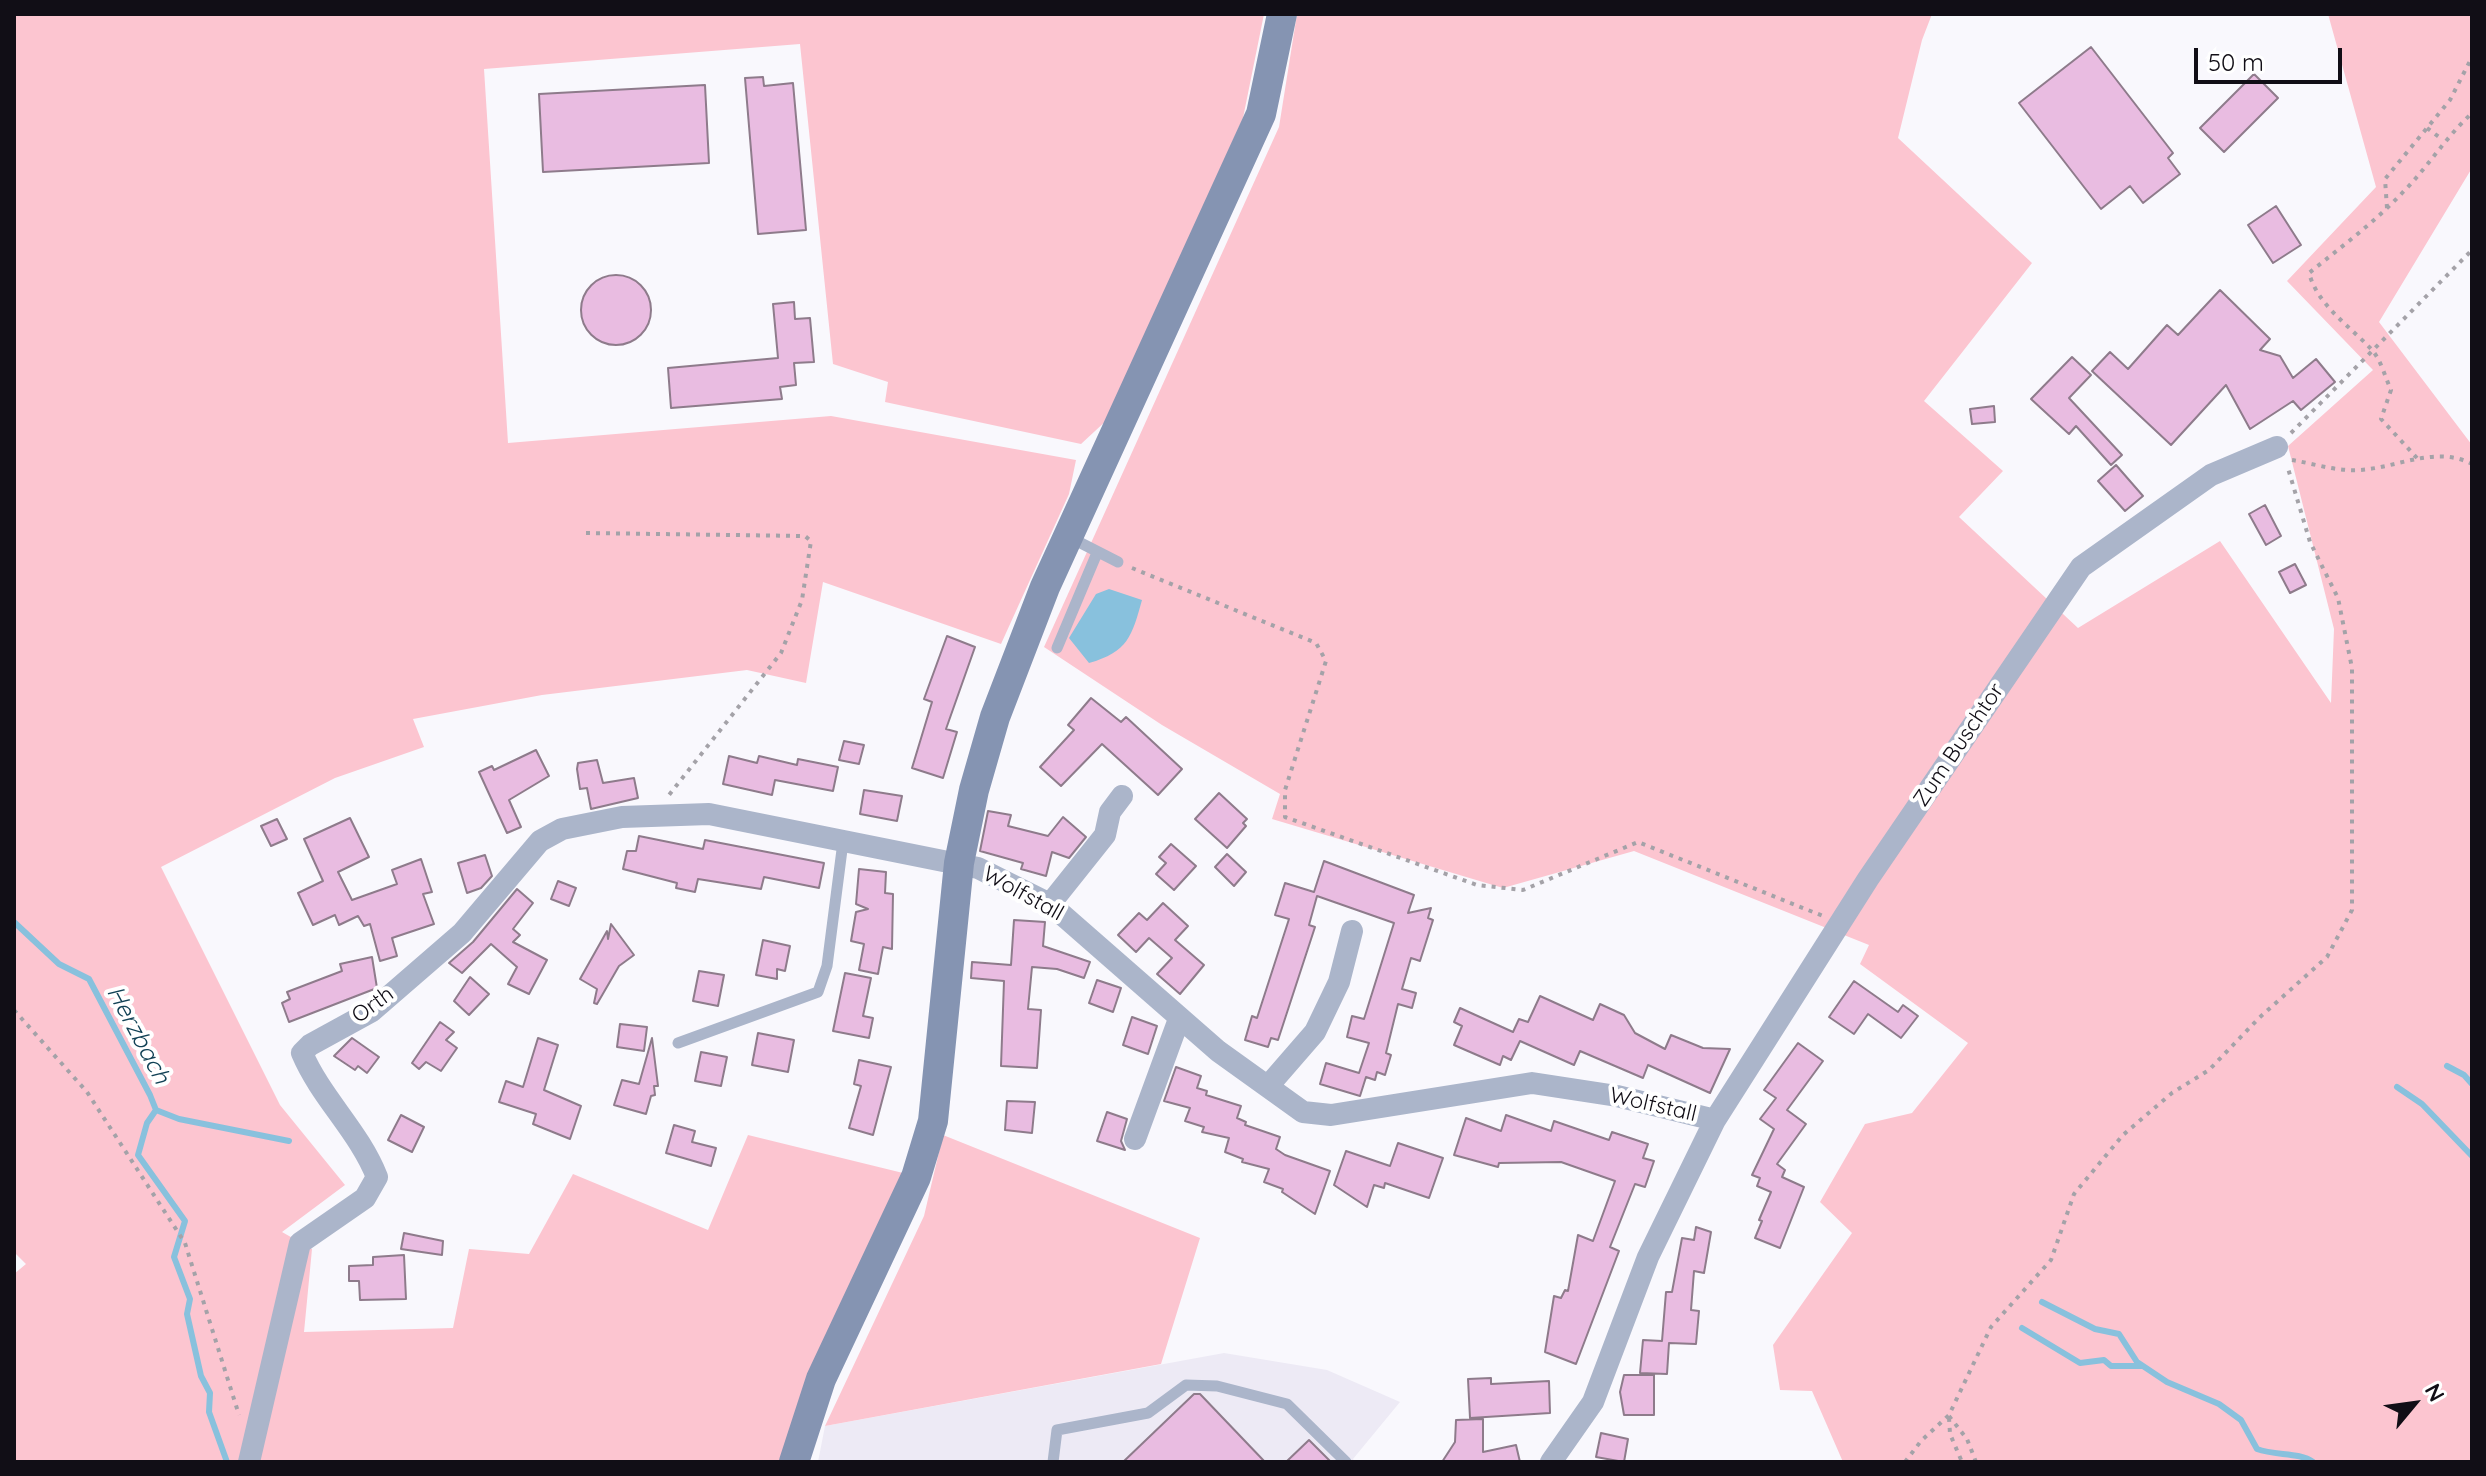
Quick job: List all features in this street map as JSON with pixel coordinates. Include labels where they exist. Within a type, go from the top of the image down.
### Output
[{"type":"main road","points":[[794,1462],[821,1379],[916,1177],[933,1121],[959,863],[974,790],[995,717],[1022,642],[1261,114],[1282,14]]},
{"type":"street","name":"Zum Buschtor","points":[[1715,1120],[1840,922],[2081,567],[2211,475],[2277,447]]},
{"type":"street","points":[[1050,904],[1105,835],[1110,812],[1122,796]]},
{"type":"street","name":"Orth","points":[[250,1455],[300,1243],[365,1198],[377,1177],[366,1148],[310,1072],[302,1053],[310,1045],[372,1011],[462,933],[540,841],[562,829],[622,817],[709,814],[959,863]]},
{"type":"street","name":"Wolfstall","points":[[959,863],[978,868],[1050,904],[1179,1019],[1303,1112],[1331,1115],[1532,1083],[1617,1096],[1715,1120],[1648,1257],[1593,1402],[1551,1462]]},
{"type":"street","points":[[1269,1085],[1315,1032],[1339,982],[1352,931]]},
{"type":"street","points":[[1135,1139],[1179,1019]]},
{"type":"lane","points":[[1069,537],[1118,562]]},
{"type":"lane","points":[[1057,648],[1097,553]]},
{"type":"lane","points":[[678,1043],[818,992],[827,966],[843,842]]},
{"type":"lane","points":[[1053,1462],[1057,1430],[1148,1413],[1186,1385],[1217,1386],[1287,1404],[1346,1462]]},
{"type":"path","points":[[2387,208],[2385,179],[2450,100],[2472,57]]},
{"type":"path","points":[[2417,458],[2381,419],[2391,390],[2375,353],[2340,320],[2312,285],[2309,273],[2407,189],[2443,140],[2472,113]]},
{"type":"path","points":[[2427,128],[2443,140]]},
{"type":"path","points":[[2277,447],[2375,353],[2472,250]]},
{"type":"path","points":[[1905,1462],[1921,1441],[1949,1415],[1991,1327],[2051,1260],[2074,1194],[2123,1135],[2172,1093],[2209,1070],[2259,1018],[2327,957],[2352,910],[2352,668],[2338,598],[2310,542],[2285,458],[2350,471],[2417,458],[2459,457],[2472,464]]},
{"type":"path","points":[[586,533],[805,536],[811,541],[802,600],[781,653],[667,797],[662,816]]},
{"type":"path","points":[[1118,562],[1316,643],[1326,661],[1285,790],[1285,817],[1477,885],[1523,890],[1638,842],[1840,922]]},
{"type":"path","points":[[14,1010],[87,1092],[185,1243],[250,1455]]},
{"type":"path","points":[[1949,1415],[1950,1434],[1962,1462]]},
{"type":"path","points":[[1949,1415],[1967,1439],[1976,1462]]},
{"type":"shaded area","points":[[14,14],[1264,14],[1243,118],[1108,419],[1081,444],[885,402],[888,382],[833,364],[800,44],[484,69],[508,443],[831,416],[1076,460],[1069,494],[1001,644],[823,582],[806,683],[747,670],[542,695],[413,719],[424,747],[335,778],[161,867],[280,1105],[345,1185],[282,1232],[312,1249],[304,1332],[453,1328],[469,1249],[529,1254],[573,1174],[708,1230],[748,1135],[903,1173],[784,1462],[14,1462],[14,1274],[26,1264],[14,1252]]},
{"type":"shaded area","points":[[1297,14],[1932,14],[1922,40],[1898,138],[2032,263],[1924,401],[2003,471],[1959,517],[2078,628],[2220,541],[2331,703],[2334,629],[2288,446],[2373,370],[2287,281],[2376,187],[2328,14],[2472,14],[2472,168],[2379,322],[2472,445],[2472,1462],[1843,1462],[1812,1391],[1780,1390],[1773,1345],[1852,1233],[1820,1202],[1865,1124],[1912,1113],[1968,1043],[1860,964],[1869,945],[1634,851],[1503,888],[1272,819],[1280,794],[1162,725],[1044,647],[1279,127]]},
{"type":"shaded area","points":[[943,1135],[1200,1238],[1161,1364],[825,1426],[924,1216]]},
{"type":"shaded area","points":[[1224,1353],[1327,1370],[1400,1402],[1353,1459],[1355,1462],[818,1462],[825,1426]]},
{"type":"water","points":[[1109,589],[1142,600],[1126,641],[1112,654],[1089,663],[1069,638],[1096,594]]},
{"type":"building","points":[[2091,47],[2173,153],[2168,158],[2180,174],[2143,203],[2130,186],[2101,209],[2019,103]]},
{"type":"building","points":[[2254,74],[2278,98],[2224,152],[2200,128]]},
{"type":"building","points":[[763,77],[764,86],[793,83],[806,230],[758,234],[745,78]]},
{"type":"building","points":[[705,85],[709,163],[543,172],[539,94]]},
{"type":"building","points":[[2276,206],[2301,245],[2273,263],[2248,225]]},
{"type":"building","points":[[623,275],[645,290],[651,310],[649,324],[641,335],[630,343],[609,345],[591,335],[583,324],[581,303],[591,285],[602,277]]},
{"type":"building","points":[[2220,290],[2270,339],[2260,350],[2280,356],[2293,378],[2316,359],[2335,382],[2301,410],[2293,401],[2250,429],[2226,385],[2171,445],[2092,371],[2110,352],[2128,369],[2167,325],[2178,335]]},
{"type":"building","points":[[794,302],[795,319],[810,318],[814,362],[794,363],[796,385],[780,387],[782,399],[671,408],[668,368],[778,358],[773,304]]},
{"type":"building","points":[[2072,357],[2091,375],[2069,398],[2122,455],[2111,465],[2076,426],[2069,434],[2031,399]]},
{"type":"building","points":[[1994,406],[1995,422],[1972,424],[1970,409]]},
{"type":"building","points":[[2116,465],[2143,496],[2125,511],[2098,481]]},
{"type":"building","points":[[2265,505],[2281,536],[2266,545],[2249,514]]},
{"type":"building","points":[[2295,564],[2306,585],[2290,593],[2279,572]]},
{"type":"building","points":[[947,636],[975,647],[946,729],[957,732],[943,778],[912,768],[932,702],[924,699]]},
{"type":"building","points":[[1091,698],[1121,722],[1126,717],[1182,769],[1158,795],[1102,744],[1061,786],[1040,767],[1074,730],[1068,725]]},
{"type":"building","points":[[844,741],[864,745],[859,764],[839,760]]},
{"type":"building","points":[[536,750],[549,776],[509,800],[521,827],[507,833],[479,772],[492,766],[494,770]]},
{"type":"building","points":[[729,756],[757,763],[759,756],[797,765],[798,759],[838,767],[833,791],[775,780],[772,795],[723,784]]},
{"type":"building","points":[[597,760],[603,783],[634,778],[638,798],[591,809],[587,788],[580,789],[577,769],[578,763]]},
{"type":"building","points":[[864,790],[902,796],[897,821],[860,814]]},
{"type":"building","points":[[1219,793],[1247,819],[1243,823],[1246,826],[1227,848],[1195,819]]},
{"type":"building","points":[[988,811],[1011,815],[1008,826],[1048,836],[1063,817],[1086,837],[1069,858],[1052,852],[1046,876],[1021,869],[1023,863],[980,851]]},
{"type":"building","points":[[350,818],[369,857],[338,872],[352,900],[397,884],[392,870],[421,859],[432,892],[423,894],[434,924],[392,938],[397,956],[380,961],[370,924],[364,926],[358,916],[339,925],[335,915],[313,925],[298,893],[323,881],[304,839]]},
{"type":"building","points":[[277,819],[287,839],[271,846],[261,826]]},
{"type":"building","points":[[639,836],[703,849],[705,840],[824,863],[819,888],[764,877],[761,889],[698,879],[695,892],[676,888],[677,883],[623,869],[627,851],[636,851]]},
{"type":"building","points":[[1171,844],[1196,866],[1174,890],[1156,874],[1166,863],[1159,857]]},
{"type":"building","points":[[1227,854],[1246,872],[1234,886],[1215,867]]},
{"type":"building","points":[[485,855],[492,876],[481,888],[467,893],[458,863]]},
{"type":"building","points":[[1324,861],[1414,895],[1408,913],[1431,908],[1428,918],[1433,920],[1420,961],[1411,958],[1402,989],[1416,993],[1412,1008],[1398,1004],[1386,1053],[1391,1055],[1385,1075],[1377,1072],[1375,1080],[1366,1077],[1360,1096],[1320,1084],[1326,1063],[1359,1073],[1369,1043],[1347,1037],[1352,1016],[1364,1019],[1394,923],[1317,896],[1309,925],[1315,927],[1278,1040],[1271,1038],[1268,1047],[1245,1040],[1252,1016],[1257,1018],[1289,919],[1275,915],[1285,883],[1314,892]]},
{"type":"building","points":[[859,869],[886,872],[885,893],[893,894],[892,949],[883,947],[878,974],[859,970],[864,944],[851,941],[856,912],[868,909],[856,904]]},
{"type":"building","points":[[558,881],[576,888],[569,906],[551,899]]},
{"type":"building","points":[[517,889],[533,903],[513,929],[520,935],[513,942],[547,960],[529,994],[508,984],[517,967],[491,944],[462,973],[449,963],[473,942]]},
{"type":"building","points":[[1163,903],[1188,926],[1175,940],[1204,965],[1180,994],[1157,974],[1172,958],[1149,938],[1136,952],[1118,935],[1139,913],[1147,920]]},
{"type":"building","points":[[1014,920],[1045,922],[1043,946],[1090,962],[1084,978],[1057,969],[1032,967],[1028,1009],[1041,1010],[1037,1068],[1001,1066],[1004,981],[971,978],[972,962],[1011,965]]},
{"type":"building","points":[[611,924],[634,955],[619,966],[597,1004],[594,1003],[597,989],[580,979],[607,931],[608,939]]},
{"type":"building","points":[[763,940],[790,946],[785,971],[777,969],[777,979],[756,975]]},
{"type":"building","points":[[372,957],[377,988],[289,1022],[282,1003],[290,999],[287,992],[342,971],[340,964]]},
{"type":"building","points":[[699,971],[724,975],[718,1006],[693,1001]]},
{"type":"building","points":[[845,973],[871,978],[863,1016],[873,1018],[869,1038],[833,1031]]},
{"type":"building","points":[[470,977],[489,994],[469,1015],[454,1001]]},
{"type":"building","points":[[1097,980],[1121,988],[1113,1012],[1089,1003]]},
{"type":"building","points":[[1854,981],[1898,1012],[1903,1005],[1918,1016],[1901,1038],[1868,1014],[1854,1034],[1829,1017]]},
{"type":"building","points":[[1540,996],[1593,1020],[1600,1004],[1624,1015],[1635,1033],[1665,1049],[1671,1035],[1703,1048],[1730,1049],[1710,1093],[1648,1065],[1643,1078],[1580,1051],[1574,1065],[1520,1041],[1511,1060],[1503,1056],[1500,1065],[1454,1045],[1462,1026],[1454,1022],[1460,1008],[1513,1032],[1519,1019],[1528,1022]]},
{"type":"building","points":[[1132,1017],[1157,1026],[1148,1054],[1123,1045]]},
{"type":"building","points":[[440,1022],[454,1032],[446,1040],[457,1048],[441,1071],[426,1062],[419,1069],[412,1063]]},
{"type":"building","points":[[620,1024],[647,1027],[644,1051],[617,1047]]},
{"type":"building","points":[[758,1033],[794,1040],[788,1072],[752,1065]]},
{"type":"building","points":[[352,1038],[379,1057],[367,1073],[358,1066],[355,1070],[334,1056]]},
{"type":"building","points":[[538,1038],[558,1045],[544,1090],[581,1106],[570,1139],[533,1124],[536,1114],[499,1102],[506,1081],[523,1087]]},
{"type":"building","points":[[652,1038],[658,1086],[654,1086],[655,1095],[651,1096],[646,1114],[614,1105],[622,1080],[639,1084]]},
{"type":"building","points":[[1798,1043],[1823,1061],[1787,1110],[1806,1124],[1777,1164],[1785,1170],[1782,1177],[1804,1187],[1780,1248],[1755,1238],[1771,1192],[1757,1186],[1760,1178],[1752,1175],[1774,1129],[1760,1119],[1776,1098],[1764,1090]]},
{"type":"building","points":[[701,1052],[727,1057],[721,1086],[695,1081]]},
{"type":"building","points":[[859,1060],[891,1067],[873,1135],[849,1128],[861,1086],[854,1084]]},
{"type":"building","points":[[1176,1067],[1201,1076],[1197,1088],[1207,1091],[1206,1095],[1241,1106],[1237,1118],[1246,1122],[1245,1125],[1280,1137],[1276,1149],[1330,1171],[1315,1214],[1282,1192],[1283,1189],[1264,1182],[1269,1169],[1242,1162],[1243,1159],[1225,1152],[1229,1138],[1202,1132],[1204,1127],[1185,1121],[1190,1108],[1164,1101]]},
{"type":"building","points":[[1007,1101],[1035,1102],[1032,1133],[1005,1130]]},
{"type":"building","points":[[1107,1112],[1127,1119],[1121,1141],[1125,1150],[1097,1141]]},
{"type":"building","points":[[401,1115],[424,1127],[412,1152],[388,1140]]},
{"type":"building","points":[[1506,1115],[1551,1131],[1554,1121],[1609,1140],[1612,1132],[1648,1144],[1643,1158],[1654,1161],[1645,1187],[1635,1184],[1610,1247],[1619,1251],[1576,1364],[1545,1352],[1554,1296],[1561,1298],[1565,1290],[1568,1291],[1578,1235],[1593,1241],[1615,1181],[1561,1162],[1499,1163],[1498,1167],[1454,1155],[1466,1118],[1501,1131]]},
{"type":"building","points":[[674,1125],[695,1131],[692,1142],[716,1148],[711,1166],[666,1153]]},
{"type":"building","points":[[1398,1143],[1443,1158],[1429,1198],[1385,1183],[1384,1188],[1374,1185],[1367,1207],[1334,1185],[1346,1151],[1390,1166]]},
{"type":"building","points":[[1696,1227],[1711,1232],[1704,1273],[1694,1271],[1691,1310],[1699,1311],[1696,1344],[1669,1343],[1667,1374],[1640,1373],[1643,1340],[1662,1341],[1666,1292],[1672,1292],[1682,1238],[1694,1240]]},
{"type":"building","points":[[404,1233],[443,1241],[442,1255],[401,1249]]},
{"type":"building","points":[[404,1255],[406,1299],[360,1300],[359,1281],[349,1281],[349,1266],[373,1265],[373,1257]]},
{"type":"building","points":[[1624,1375],[1654,1375],[1654,1415],[1624,1415],[1620,1392]]},
{"type":"building","points":[[1491,1378],[1491,1384],[1549,1381],[1550,1413],[1470,1418],[1468,1379]]},
{"type":"building","points":[[1194,1394],[1200,1394],[1265,1462],[1123,1462]]},
{"type":"building","points":[[1483,1419],[1483,1452],[1516,1445],[1520,1462],[1442,1462],[1455,1442],[1456,1420]]},
{"type":"building","points":[[1601,1433],[1628,1439],[1624,1462],[1596,1457]]},
{"type":"building","points":[[1309,1440],[1331,1462],[1286,1462]]},
{"type":"waterway","name":"Herzbach","points":[[14,922],[59,964],[89,979],[156,1110],[147,1123],[138,1155],[185,1221],[174,1257],[190,1299],[187,1314],[201,1376],[210,1393],[209,1412],[227,1462]]},
{"type":"waterway","points":[[2447,1066],[2464,1075],[2472,1084]]},
{"type":"waterway","points":[[2397,1087],[2422,1104],[2472,1156]]},
{"type":"waterway","points":[[156,1110],[179,1119],[289,1141]]},
{"type":"waterway","points":[[2042,1302],[2095,1329],[2119,1334],[2137,1362],[2167,1382],[2219,1404],[2241,1420],[2257,1449],[2313,1462]]},
{"type":"waterway","points":[[2022,1328],[2080,1363],[2104,1360],[2111,1366],[2142,1366]]}]
